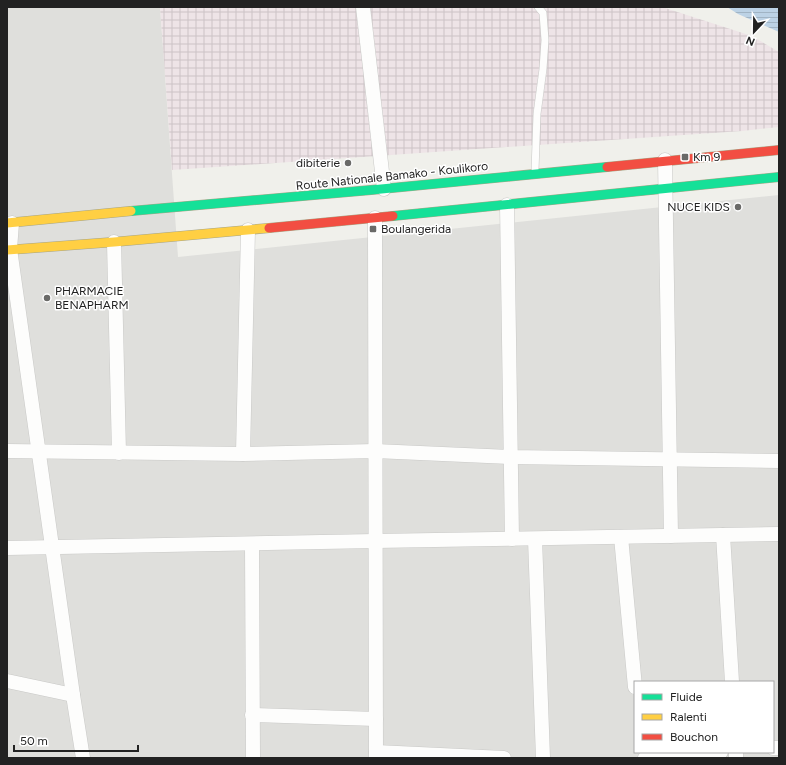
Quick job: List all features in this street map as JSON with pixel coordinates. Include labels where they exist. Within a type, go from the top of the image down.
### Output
[{"type":"main road","name":"Route Nationale Bamako - Koulikoro","points":[[9,223],[384,189],[665,160],[779,150]]},
{"type":"main road","points":[[8,249],[114,242],[248,230],[779,177]]},
{"type":"street","points":[[363,7],[384,189]]},
{"type":"street","points":[[665,160],[671,536]]},
{"type":"street","points":[[507,205],[512,539]]},
{"type":"street","points":[[375,218],[376,755],[504,758]]},
{"type":"street","points":[[9,223],[8,249],[83,758]]},
{"type":"street","points":[[243,454],[248,230]]},
{"type":"street","points":[[114,242],[119,453]]},
{"type":"street","points":[[7,451],[243,454],[375,451],[510,458],[779,461]]},
{"type":"street","points":[[7,548],[779,534]]},
{"type":"street","points":[[723,536],[732,681]]},
{"type":"street","points":[[621,537],[634,681]]},
{"type":"street","points":[[535,539],[543,758]]},
{"type":"street","points":[[252,544],[253,758]]},
{"type":"street","points":[[7,681],[73,695]]},
{"type":"street","points":[[252,715],[376,719]]},
{"type":"street","points":[[645,758],[708,753]]},
{"type":"lane","points":[[535,174],[537,114],[545,40],[543,13],[538,7]]},
{"type":"shaded area","points":[[7,7],[160,7],[178,257],[779,195],[779,758],[7,758]]},
{"type":"shaded area","points":[[160,7],[662,7],[752,36],[779,52],[779,127],[742,131],[172,170]]},
{"type":"water","points":[[727,7],[779,7],[779,32],[738,14]]},
{"type":"traffic: fast","points":[[131,211],[607,167]]},
{"type":"traffic: fast","points":[[393,216],[779,177]]},
{"type":"traffic: slow","points":[[7,223],[131,211]]},
{"type":"traffic: slow","points":[[7,250],[269,228]]},
{"type":"traffic: jam","points":[[607,167],[779,150]]},
{"type":"traffic: jam","points":[[269,228],[393,216]]},
{"type":"place","name":"Km 9","points":[[685,157]]},
{"type":"place","name":"dibiterie","points":[[348,163]]},
{"type":"place","name":"NUCE KIDS","points":[[738,207]]},
{"type":"place","name":"Boulangerida","points":[[373,229]]},
{"type":"place","name":"PHARMACIE BENAPHARM","points":[[47,298]]}]
